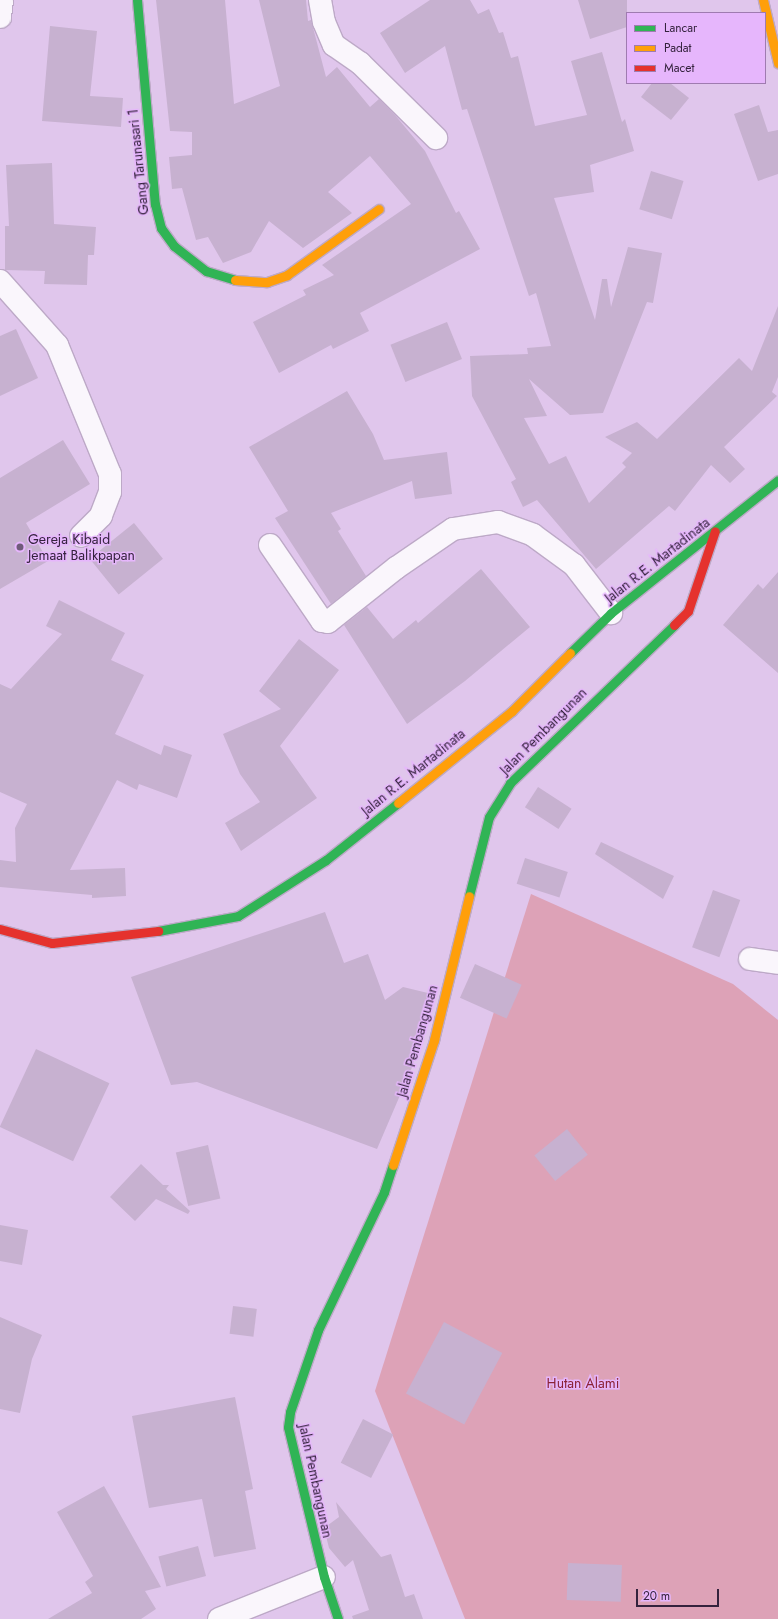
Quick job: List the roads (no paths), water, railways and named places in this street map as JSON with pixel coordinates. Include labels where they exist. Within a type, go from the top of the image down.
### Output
[{"type":"street","points":[[0,17],[2,0]]},
{"type":"street","name":"Gang Tarunasari 1","points":[[136,0],[155,204],[161,228],[174,246],[206,271],[228,280],[267,282],[287,274],[379,209]]},
{"type":"street","points":[[320,0],[324,22],[334,45],[360,63],[436,138]]},
{"type":"street","points":[[763,0],[766,12]]},
{"type":"street","points":[[766,13],[778,63]]},
{"type":"street","points":[[0,281],[57,345],[110,474],[110,492],[101,516],[80,536]]},
{"type":"street","name":"Jalan R.E. Martadinata","points":[[0,929],[52,943],[137,935],[238,916],[326,860],[512,712],[611,613],[778,480]]},
{"type":"street","points":[[270,545],[322,621],[328,622],[396,568],[453,529],[498,522],[533,535],[574,564],[611,613]]},
{"type":"street","name":"Jalan Pembangunan","points":[[338,1619],[324,1577],[290,1444],[288,1427],[290,1412],[318,1330],[384,1192],[434,1040],[489,817],[510,783],[688,611],[715,531]]},
{"type":"street","points":[[750,959],[778,963]]},
{"type":"street","points":[[219,1619],[324,1577]]},
{"type":"place","name":"Gereja Kibaid Jemaat Balikpapan","points":[[20,547]]},
{"type":"park label","name":"Hutan Alami","points":[[583,1383]]}]
